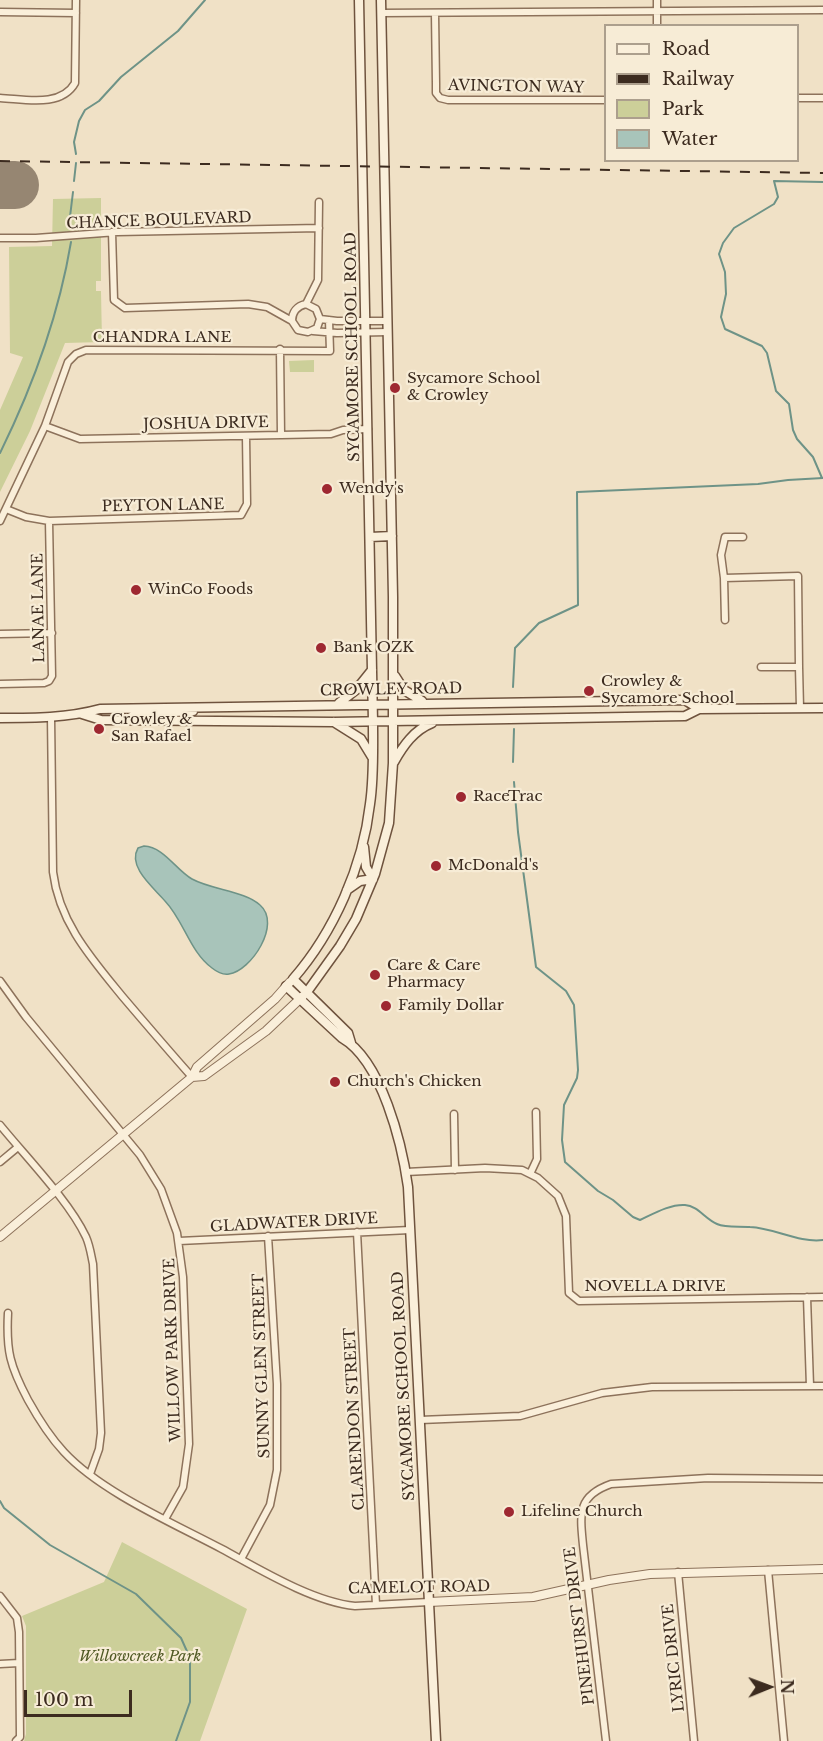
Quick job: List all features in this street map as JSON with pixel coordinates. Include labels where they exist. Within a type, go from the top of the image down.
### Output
[{"type":"main road","name":"SYCAMORE SCHOOL ROAD","points":[[359,0],[373,761],[370,804],[356,866],[323,936],[293,979],[348,1033],[351,1043],[370,1069],[379,1085],[395,1128],[406,1172],[436,1741]]},
{"type":"main road","points":[[307,992],[356,919],[373,879],[389,823],[393,763],[392,536],[381,0]]},
{"type":"main road","points":[[370,537],[392,536]]},
{"type":"main road","points":[[338,704],[356,690],[372,670]]},
{"type":"main road","points":[[393,673],[409,695],[425,702]]},
{"type":"main road","name":"CROWLEY ROAD","points":[[0,718],[51,717],[82,714],[100,709],[425,702],[685,700],[699,709]]},
{"type":"main road","points":[[122,720],[137,714],[187,713],[198,707]]},
{"type":"main road","name":"CROWLEY ROAD","points":[[82,714],[101,720],[393,722],[685,716],[699,709],[823,708]]},
{"type":"main road","points":[[393,763],[415,734],[427,725],[438,721]]},
{"type":"main road","points":[[334,722],[361,739],[373,761]]},
{"type":"main road","points":[[364,838],[366,867],[373,879]]},
{"type":"main road","points":[[346,890],[360,881],[373,879]]},
{"type":"main road","name":"SYCAMORE SCHOOL ROAD","points":[[286,986],[342,1038],[351,1043]]},
{"type":"street","points":[[0,98],[48,100],[71,92],[75,83],[76,0]]},
{"type":"street","points":[[657,0],[657,24]]},
{"type":"street","points":[[381,13],[823,10]]},
{"type":"street","points":[[0,12],[76,13]]},
{"type":"street","name":"AVINGTON WAY","points":[[435,13],[436,93],[440,98],[448,100],[604,100]]},
{"type":"street","points":[[799,98],[823,98]]},
{"type":"street","points":[[292,321],[297,308],[306,304],[318,280],[319,202]]},
{"type":"street","name":"CHANCE BOULEVARD","points":[[0,238],[36,238],[112,232],[319,228]]},
{"type":"street","points":[[112,232],[114,300],[125,308],[248,304],[267,307],[292,321],[298,330],[303,332],[388,332]]},
{"type":"street","points":[[306,304],[316,309],[320,319],[317,328],[313,331]]},
{"type":"street","points":[[320,319],[387,321]]},
{"type":"street","name":"CHANDRA LANE","points":[[0,521],[45,426],[68,362],[76,354],[86,350],[330,351],[329,320]]},
{"type":"street","points":[[280,350],[281,435]]},
{"type":"street","name":"JOSHUA DRIVE","points":[[45,426],[80,439],[331,434],[343,430],[368,429]]},
{"type":"street","name":"PEYTON LANE","points":[[6,509],[26,517],[50,521],[241,515],[247,504],[246,436]]},
{"type":"street","name":"LANAE LANE","points":[[0,684],[44,683],[49,681],[53,670],[50,521]]},
{"type":"street","points":[[725,620],[721,555],[725,537],[743,537]]},
{"type":"street","points":[[724,578],[798,576],[800,708]]},
{"type":"street","points":[[0,634],[52,633]]},
{"type":"street","points":[[761,668],[799,667]]},
{"type":"street","points":[[51,717],[52,864],[55,887],[63,912],[69,926],[91,957],[161,1043],[192,1077]]},
{"type":"street","points":[[0,1237],[192,1077],[197,1067],[274,999],[293,979]]},
{"type":"street","name":"WILLOW PARK DRIVE","points":[[0,981],[26,1017],[152,1172],[161,1189],[179,1241],[183,1277],[189,1444],[183,1486],[165,1519]]},
{"type":"street","points":[[192,1077],[204,1076],[266,1032],[307,992]]},
{"type":"street","points":[[530,1174],[537,1159],[536,1112]]},
{"type":"street","points":[[454,1114],[455,1170]]},
{"type":"street","points":[[0,1125],[72,1213],[86,1237],[93,1264],[101,1433],[99,1449],[90,1474]]},
{"type":"street","points":[[0,1162],[18,1147]]},
{"type":"street","name":"NOVELLA DRIVE","points":[[406,1172],[522,1170],[538,1178],[558,1196],[566,1216],[569,1293],[579,1301],[823,1297]]},
{"type":"street","name":"GLADWATER DRIVE","points":[[179,1241],[410,1230]]},
{"type":"street","name":"CLARENDON STREET","points":[[357,1232],[376,1605]]},
{"type":"street","name":"SUNNY GLEN STREET","points":[[241,1560],[270,1505],[277,1470],[277,1395],[268,1236]]},
{"type":"street","points":[[807,1297],[810,1386]]},
{"type":"street","name":"CAMELOT ROAD","points":[[8,1313],[6,1340],[8,1355],[21,1387],[52,1438],[69,1457],[108,1487],[241,1560],[314,1596],[344,1605],[516,1599],[650,1574],[823,1569]]},
{"type":"street","points":[[420,1420],[520,1416],[602,1393],[652,1387],[823,1386]]},
{"type":"street","name":"PINEHURST DRIVE","points":[[606,1741],[580,1515],[582,1505],[598,1488],[611,1484],[708,1478],[823,1479]]},
{"type":"street","points":[[768,1570],[784,1741]]},
{"type":"street","name":"LYRIC DRIVE","points":[[678,1572],[694,1741]]},
{"type":"street","points":[[0,1596],[17,1618],[19,1632],[20,1737],[16,1741]]},
{"type":"street","points":[[0,1664],[19,1664]]},
{"type":"green space","points":[[101,198],[101,281],[96,281],[96,291],[101,291],[102,342],[65,343],[30,431],[0,492],[0,410],[23,357],[10,353],[9,247],[52,246],[53,199]]},
{"type":"green space","points":[[314,360],[314,372],[290,372],[289,361]]},
{"type":"green space","name":"Willowcreek Park","points":[[122,1542],[247,1609],[200,1741],[24,1741],[26,1734],[26,1626],[22,1616],[104,1582]]},
{"type":"water","points":[[144,846],[158,850],[192,879],[254,900],[260,905],[266,913],[268,923],[266,934],[261,946],[246,965],[229,974],[220,973],[198,954],[172,909],[139,870],[136,855],[138,848]]},
{"type":"waterway","points":[[76,154],[74,142],[79,121],[85,110],[99,101],[121,77],[178,31],[205,0]]},
{"type":"waterway","points":[[74,181],[76,163]]},
{"type":"waterway","points":[[822,478],[813,457],[797,439],[793,430],[789,404],[776,391],[767,353],[762,346],[725,329],[721,317],[726,294],[725,272],[719,254],[723,243],[734,228],[774,204],[778,197],[774,181],[823,182]]},
{"type":"waterway","points":[[69,225],[73,192]]},
{"type":"waterway","points":[[0,453],[23,403],[43,350],[52,323],[71,242]]},
{"type":"waterway","points":[[513,687],[515,648],[539,623],[578,605],[577,492],[758,484],[823,478]]},
{"type":"waterway","points":[[513,762],[514,729]]},
{"type":"waterway","points":[[514,782],[518,832],[536,967],[566,991],[574,1005],[578,1070],[577,1078],[564,1105],[562,1140],[565,1162],[598,1191],[640,1220],[656,1212],[685,1205],[721,1225],[759,1228],[805,1239],[823,1240]]},
{"type":"waterway","points":[[0,1501],[4,1508],[50,1545],[136,1594],[181,1638],[190,1658],[190,1702],[176,1741]]},
{"type":"runway","points":[[0,185],[15,185]]},
{"type":"railway","points":[[0,161],[823,173]]},
{"type":"place","name":"Sycamore School & Crowley","points":[[395,388]]},
{"type":"place","name":"Wendy's","points":[[327,489]]},
{"type":"place","name":"WinCo Foods","points":[[136,590]]},
{"type":"place","name":"Bank OZK","points":[[321,648]]},
{"type":"place","name":"Crowley & Sycamore School","points":[[589,691]]},
{"type":"place","name":"Crowley & San Rafael","points":[[99,729]]},
{"type":"place","name":"RaceTrac","points":[[461,797]]},
{"type":"place","name":"McDonald's","points":[[436,866]]},
{"type":"place","name":"Care & Care Pharmacy","points":[[375,975]]},
{"type":"place","name":"Family Dollar","points":[[386,1006]]},
{"type":"place","name":"Church's Chicken","points":[[335,1082]]},
{"type":"place","name":"Lifeline Church","points":[[509,1512]]}]
